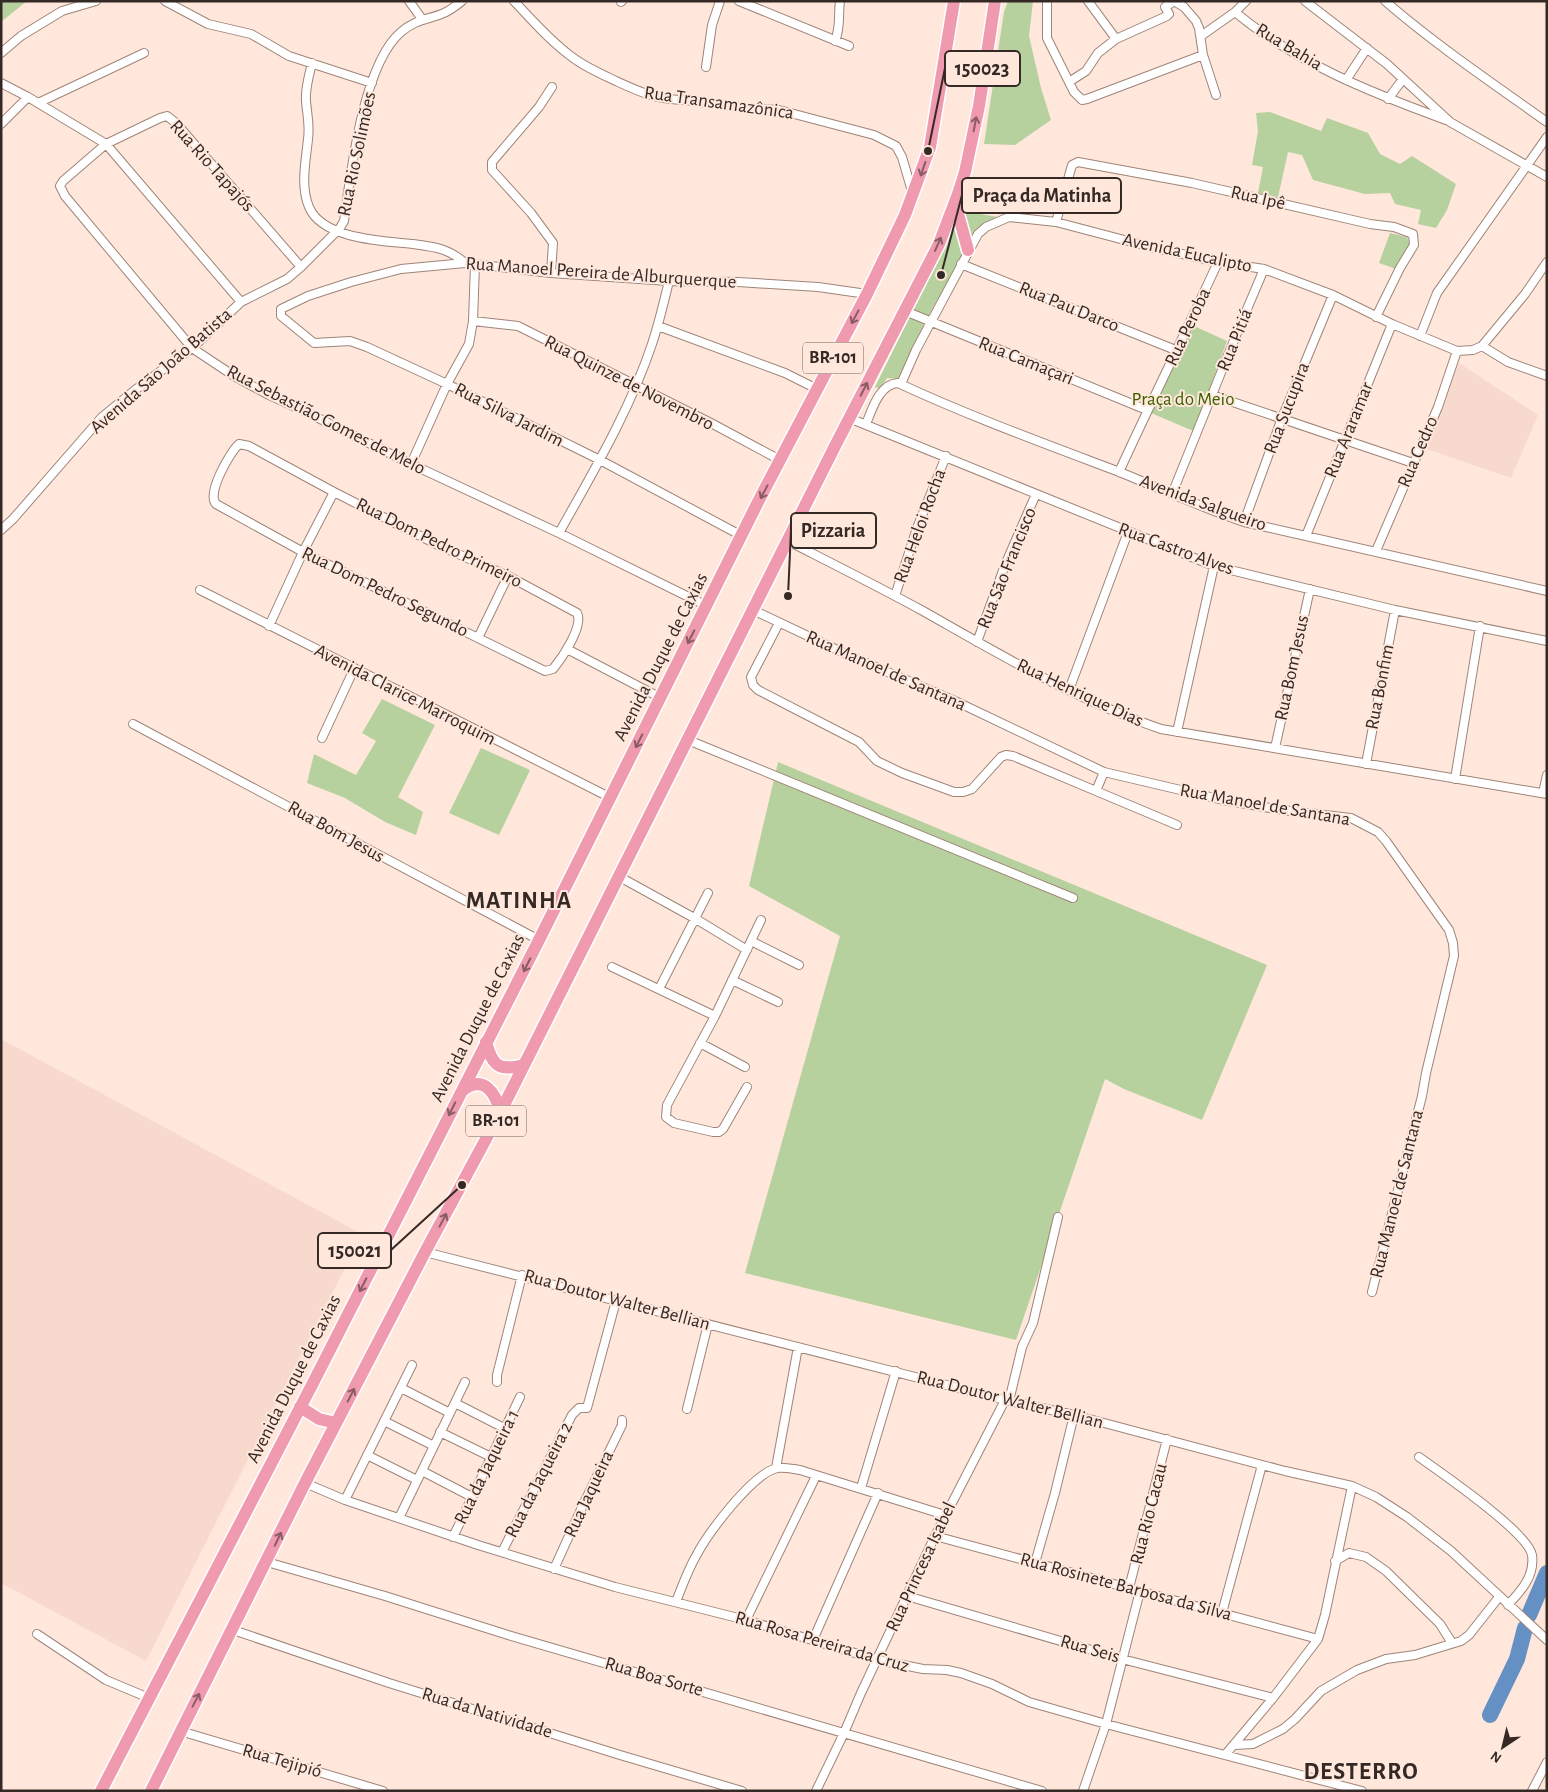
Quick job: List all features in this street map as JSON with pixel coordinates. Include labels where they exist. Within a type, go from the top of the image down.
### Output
[{"type":"highway","name":"Avenida Duque de Caxias","points":[[101,1791],[300,1408],[611,798],[780,460],[867,294],[913,196],[930,147],[954,1]]},
{"type":"highway","name":"BR-101","points":[[151,1791],[305,1483],[425,1252],[500,1113],[849,418],[939,244],[955,203],[972,142],[995,1]]},
{"type":"highway","points":[[955,203],[968,250]]},
{"type":"highway","points":[[486,1042],[492,1061],[498,1066],[507,1068],[524,1065]]},
{"type":"highway","points":[[462,1091],[473,1084],[480,1084],[487,1088],[496,1098],[500,1113]]},
{"type":"highway","points":[[300,1408],[319,1419],[336,1423]]},
{"type":"street","points":[[1,53],[21,36],[62,11],[96,1]]},
{"type":"street","points":[[165,1],[208,24],[251,34],[289,56],[372,83]]},
{"type":"street","points":[[409,1],[422,19]]},
{"type":"street","name":"Rua Rio Solimões","points":[[241,302],[287,279],[338,230],[344,221],[354,154],[372,83],[384,56],[396,37],[412,24],[422,19],[445,13],[462,1]]},
{"type":"street","name":"Rua Transamazônica","points":[[514,1],[572,58],[631,89],[663,98],[797,113],[874,135],[888,141],[896,146],[902,156],[913,196]]},
{"type":"street","points":[[706,67],[712,25],[720,1]]},
{"type":"street","points":[[739,1],[755,4],[849,46]]},
{"type":"street","points":[[835,41],[840,25],[840,1]]},
{"type":"street","points":[[1047,1],[1047,38],[1076,96],[1082,100],[1087,100],[1203,55]]},
{"type":"street","points":[[1088,1],[1116,39]]},
{"type":"street","points":[[1070,82],[1086,71],[1098,54],[1116,39],[1167,16],[1169,14],[1165,7],[1169,3],[1176,1],[1196,21],[1201,36],[1203,55],[1216,95]]},
{"type":"street","name":"Rua Bahia","points":[[1201,36],[1235,12],[1246,1]]},
{"type":"street","name":"Rua Bahia","points":[[1306,1],[1367,48],[1450,122]]},
{"type":"street","points":[[1385,1],[1460,61],[1547,122]]},
{"type":"street","name":"Rua Bahia","points":[[1235,12],[1268,36],[1309,61],[1388,99],[1450,122],[1547,177]]},
{"type":"street","points":[[1346,80],[1367,48]]},
{"type":"street","points":[[38,103],[144,53]]},
{"type":"street","points":[[312,63],[306,87],[309,123],[305,166],[306,196],[308,206],[313,215],[321,222],[338,230],[364,238],[449,250],[465,263]]},
{"type":"street","points":[[1388,99],[1402,79]]},
{"type":"street","points":[[1,83],[106,144],[241,302]]},
{"type":"street","points":[[551,273],[554,246],[551,240],[490,166],[539,107],[552,87]]},
{"type":"street","points":[[1,124],[28,97]]},
{"type":"street","name":"Rua Rio Tapajós","points":[[106,144],[160,118],[167,116],[172,119],[301,267]]},
{"type":"street","points":[[1420,336],[1442,286],[1547,137]]},
{"type":"street","name":"Rua Sebastião Gomes de Melo","points":[[106,144],[63,181],[59,188],[192,348],[234,376],[269,395],[560,533],[707,606]]},
{"type":"street","name":"Rua Ipê","points":[[1056,222],[1072,165],[1078,162],[1192,183],[1361,222],[1394,227],[1412,234],[1414,245],[1376,316]]},
{"type":"street","name":"Avenida Eucalipto","points":[[901,384],[931,322],[978,234],[986,227],[1009,216],[1056,222],[1151,247],[1218,262],[1264,269],[1333,295],[1392,324],[1457,351]]},
{"type":"street","name":"Rua Peroba","points":[[1119,472],[1147,410],[1178,351],[1218,262]]},
{"type":"street","points":[[1457,351],[1466,351],[1482,346],[1525,294],[1547,262]]},
{"type":"street","name":"Rua Manoel Pereira de Alburquerque","points":[[281,309],[308,296],[401,269],[465,263],[551,273],[669,281],[738,282],[818,287],[867,294]]},
{"type":"street","points":[[412,464],[447,384],[469,344],[473,321],[475,264]]},
{"type":"street","name":"Rua Pau Darco","points":[[961,264],[1178,351]]},
{"type":"street","name":"Rua Pitiá","points":[[1172,494],[1264,269]]},
{"type":"street","points":[[560,533],[600,460],[635,387],[658,326],[669,281]]},
{"type":"street","name":"Rua Sucupira","points":[[1244,522],[1282,418],[1333,295]]},
{"type":"street","name":"Avenida São João Batista","points":[[1,530],[13,519],[102,417],[192,348],[241,302]]},
{"type":"street","name":"Rua Silva Jardim","points":[[281,309],[281,316],[314,343],[341,341],[358,343],[447,384],[600,460],[742,536]]},
{"type":"street","name":"Rua Camaçari","points":[[905,311],[1147,410]]},
{"type":"street","name":"Rua Quinze de Novembro","points":[[473,321],[518,326],[635,387],[711,423],[780,460]]},
{"type":"street","name":"Rua Araramar","points":[[1306,536],[1392,324]]},
{"type":"street","points":[[658,326],[785,373],[817,389]]},
{"type":"street","points":[[1482,346],[1508,362],[1547,376]]},
{"type":"street","name":"Rua Cedro","points":[[1376,551],[1438,407],[1457,351]]},
{"type":"street","points":[[866,424],[883,391],[895,383],[901,384]]},
{"type":"street","name":"Avenida Salgueiro","points":[[901,384],[1054,448],[1244,522],[1547,591]]},
{"type":"street","points":[[1212,396],[1413,463]]},
{"type":"street","name":"Rua Castro Alves","points":[[849,418],[1214,566],[1395,610],[1547,641]]},
{"type":"street","name":"Rua Dom Pedro Primeiro","points":[[216,504],[213,499],[213,493],[226,463],[239,444],[249,446],[438,545],[508,576],[577,612],[579,624],[567,649],[556,665]]},
{"type":"street","name":"Rua Heloi Rocha","points":[[895,596],[917,528],[946,456]]},
{"type":"street","points":[[269,626],[302,552],[334,492]]},
{"type":"street","name":"Rua São Francisco","points":[[977,642],[1005,564],[1036,494]]},
{"type":"street","name":"Rua Dom Pedro Segundo","points":[[216,504],[302,552],[546,671],[553,669],[556,665]]},
{"type":"street","points":[[1069,690],[1128,532]]},
{"type":"street","name":"Rua Henrique Dias","points":[[788,541],[895,596],[1019,666],[1113,712],[1161,729],[1545,794]]},
{"type":"street","points":[[1177,732],[1214,566]]},
{"type":"street","points":[[478,638],[508,576]]},
{"type":"street","name":"Rua Bom Jesus","points":[[1275,748],[1310,589]]},
{"type":"street","name":"Avenida Clarice Marroquim","points":[[200,590],[611,798]]},
{"type":"street","name":"Rua Manoel de Santana","points":[[753,610],[848,655],[953,700],[1104,772],[1223,800],[1282,810],[1351,818],[1378,832],[1449,930],[1454,956],[1422,1096],[1372,1292]]},
{"type":"street","name":"Rua Bonfim","points":[[1366,764],[1395,610]]},
{"type":"street","points":[[779,622],[751,678],[753,685],[758,690],[859,742],[877,761],[902,773],[958,793],[972,789],[1000,757],[1006,755],[1013,756],[1177,825]]},
{"type":"street","points":[[1455,779],[1480,626]]},
{"type":"street","points":[[567,649],[661,698]]},
{"type":"street","points":[[322,738],[354,669]]},
{"type":"street","name":"Rua Bom Jesus","points":[[133,724],[539,940]]},
{"type":"street","points":[[688,740],[1072,898]]},
{"type":"street","points":[[1096,791],[1104,772]]},
{"type":"street","points":[[1545,794],[1547,775]]},
{"type":"street","points":[[618,876],[696,918],[746,950]]},
{"type":"street","points":[[659,989],[708,893]]},
{"type":"street","points":[[747,1087],[723,1129],[719,1132],[669,1121],[665,1112],[762,920]]},
{"type":"street","points":[[751,941],[799,965]]},
{"type":"street","points":[[612,967],[715,1016]]},
{"type":"street","points":[[732,980],[778,1002]]},
{"type":"street","points":[[700,1043],[745,1067]]},
{"type":"street","name":"Rua Princesa Isabel","points":[[816,1791],[934,1536],[1007,1400],[1022,1347],[1034,1324],[1058,1217]]},
{"type":"street","name":"Rua Doutor Walter Bellian","points":[[425,1252],[522,1275],[1007,1400],[1074,1415],[1262,1465],[1352,1486],[1376,1497],[1407,1517],[1451,1551],[1547,1640]]},
{"type":"street","points":[[497,1382],[497,1375],[522,1275]]},
{"type":"street","name":"Rua da Jaqueira 2","points":[[502,1552],[572,1415],[576,1409],[587,1408],[616,1300]]},
{"type":"street","points":[[687,1409],[708,1324]]},
{"type":"street","points":[[776,1468],[798,1347]]},
{"type":"street","points":[[345,1500],[412,1365]]},
{"type":"street","points":[[861,1488],[896,1371]]},
{"type":"street","points":[[399,1518],[465,1382]]},
{"type":"street","points":[[401,1388],[450,1413]]},
{"type":"street","name":"Rua da Jaqueira 1","points":[[453,1536],[520,1398]]},
{"type":"street","points":[[455,1403],[506,1429]]},
{"type":"street","points":[[1035,1563],[1055,1493],[1074,1415]]},
{"type":"street","name":"Rua Jaqueira","points":[[554,1569],[622,1425],[622,1420]]},
{"type":"street","points":[[384,1421],[434,1446]]},
{"type":"street","points":[[440,1432],[491,1457]]},
{"type":"street","name":"Rua Rio Cacau","points":[[1130,1588],[1167,1439]]},
{"type":"street","points":[[368,1456],[417,1480]]},
{"type":"street","points":[[1419,1457],[1477,1500],[1519,1535],[1530,1548],[1532,1560],[1528,1581],[1522,1591],[1508,1605]]},
{"type":"street","points":[[1222,1613],[1262,1465]]},
{"type":"street","points":[[676,1602],[696,1556],[713,1530],[742,1494],[759,1479],[776,1468],[800,1470],[945,1515]]},
{"type":"street","points":[[422,1471],[472,1497]]},
{"type":"street","points":[[746,1620],[786,1542],[816,1476]]},
{"type":"street","name":"Rua Rosa Pereira da Cruz","points":[[305,1483],[345,1500],[554,1569],[615,1587],[746,1620],[878,1660],[922,1669],[961,1672],[992,1684],[1029,1702],[1362,1791]]},
{"type":"street","points":[[1226,1755],[1318,1639],[1324,1622],[1352,1486]]},
{"type":"street","points":[[813,1640],[878,1494]]},
{"type":"street","name":"Rua Rosinete Barbosa da Silva","points":[[934,1536],[1318,1639]]},
{"type":"street","points":[[1336,1561],[1349,1553],[1366,1557],[1386,1571],[1440,1624],[1452,1643]]},
{"type":"street","name":"Rua Boa Sorte","points":[[266,1562],[386,1596],[508,1635],[1042,1791]]},
{"type":"street","points":[[1083,1791],[1106,1724],[1140,1591]]},
{"type":"street","name":"Rua Seis","points":[[907,1596],[1122,1659],[1273,1698]]},
{"type":"street","points":[[1235,1745],[1253,1744],[1283,1729],[1295,1720],[1320,1691],[1357,1670],[1386,1659],[1415,1656],[1461,1641],[1469,1635],[1499,1597]]},
{"type":"street","name":"Rua da Natividade","points":[[233,1630],[389,1682],[620,1755],[742,1791]]},
{"type":"street","points":[[37,1634],[106,1680],[149,1698]]},
{"type":"street","name":"Rua Tejipió","points":[[180,1731],[383,1791]]},
{"type":"street","points":[[1532,1791],[1547,1762]]},
{"type":"shaded area","points":[[1459,363],[1538,415],[1511,478],[1424,448]]},
{"type":"shaded area","points":[[1,1039],[362,1234],[146,1661],[1,1583]]},
{"type":"green space","points":[[1,1],[27,1],[1,22]]},
{"type":"green space","points":[[1008,1],[1033,1],[1029,36],[1041,88],[1051,120],[1015,145],[984,144],[1004,12]]},
{"type":"green space","points":[[1270,112],[1321,131],[1327,118],[1368,133],[1380,154],[1400,164],[1412,156],[1456,184],[1447,210],[1436,228],[1418,224],[1421,210],[1395,204],[1390,193],[1365,194],[1313,180],[1302,155],[1288,152],[1278,197],[1258,193],[1263,167],[1252,165],[1258,131],[1256,113]]},
{"type":"green space","points":[[962,211],[998,217],[976,232],[927,318],[898,379],[887,378],[880,389],[875,387]]},
{"type":"green space","points":[[1390,233],[1407,237],[1410,245],[1396,269],[1379,263]]},
{"type":"green space","name":"Praça do Meio","points":[[1194,326],[1227,341],[1212,382],[1216,384],[1198,433],[1144,410],[1168,366],[1174,368]]},
{"type":"green space","points":[[382,699],[435,725],[398,797],[423,812],[416,835],[385,822],[345,798],[307,783],[314,754],[356,775],[376,741],[362,733]]},
{"type":"green space","points":[[481,748],[530,770],[499,835],[449,813]]},
{"type":"green space","points":[[778,762],[1267,965],[1202,1120],[1124,1089],[1105,1079],[1016,1340],[745,1273],[840,936],[749,886]]},
{"type":"waterway","points":[[1529,1615],[1547,1573]]},
{"type":"waterway","points":[[1490,1715],[1517,1659],[1525,1628]]},
{"type":"place","name":"150023","points":[[928,151]]},
{"type":"place","name":"Praça da Matinha","points":[[941,275]]},
{"type":"place","name":"Pizzaria","points":[[788,596]]},
{"type":"place","name":"150021","points":[[462,1185]]},
{"type":"district","name":"MATINHA","points":[[519,901]]},
{"type":"district","name":"DESTERRO","points":[[1361,1772]]}]
